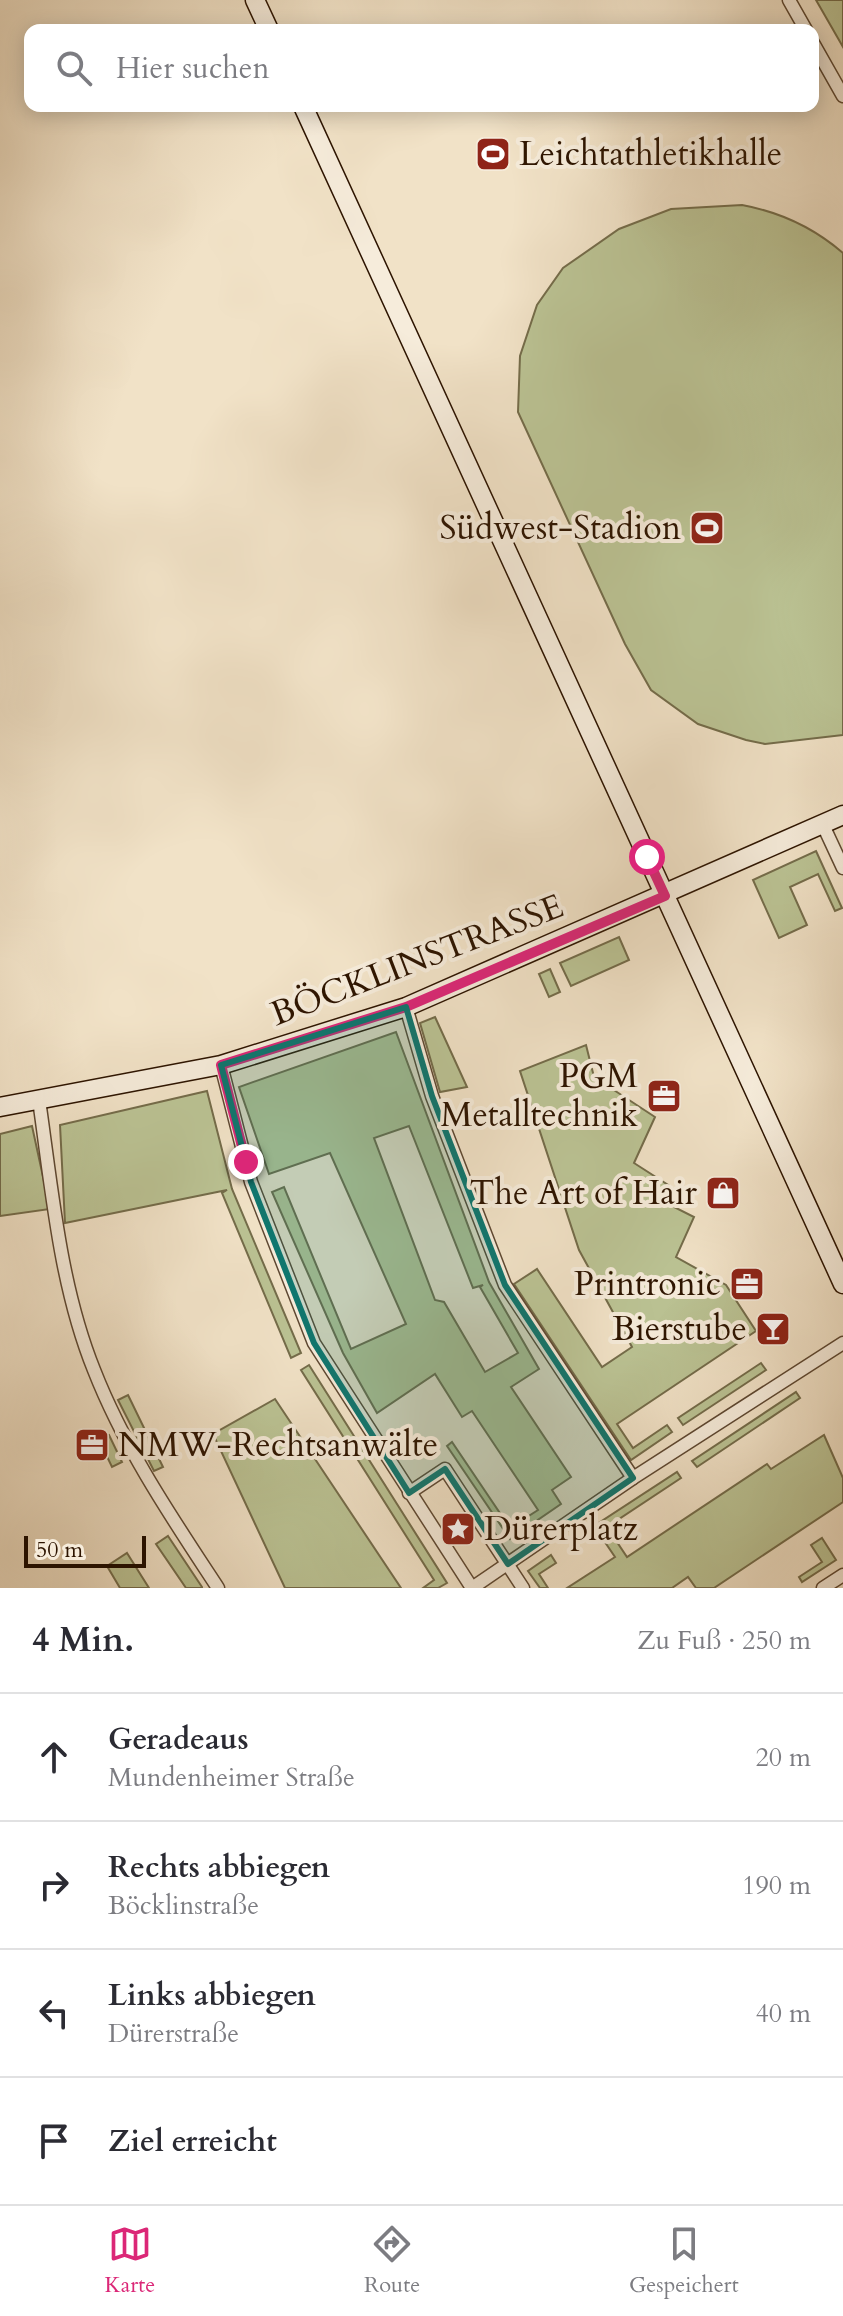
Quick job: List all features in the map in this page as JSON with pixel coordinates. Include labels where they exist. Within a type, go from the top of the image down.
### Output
[{"type":"street","points":[[255,0],[266,24]]},
{"type":"street","points":[[789,0],[803,24]]},
{"type":"street","points":[[819,54],[843,96]]},
{"type":"street","points":[[306,112],[843,1284]]},
{"type":"street","name":"BÖCKLINSTRASSE","points":[[0,1107],[221,1065],[406,1007],[665,896],[843,815]]},
{"type":"street","points":[[823,825],[843,868]]},
{"type":"street","points":[[406,1007],[432,1096],[505,1285],[633,1478]]},
{"type":"street","points":[[221,1065],[251,1182],[314,1343],[472,1588],[633,1478],[843,1343]]},
{"type":"street","points":[[39,1100],[71,1293],[94,1369],[144,1476],[218,1588]]},
{"type":"street","points":[[409,1493],[445,1469],[523,1588]]},
{"type":"street","points":[[823,1588],[843,1575]]},
{"type":"highlighted area","points":[[406,1007],[432,1096],[505,1285],[633,1478],[508,1564],[445,1469],[409,1493],[314,1343],[251,1182],[221,1065]]},
{"type":"green space","points":[[816,0],[843,0],[843,47]]},
{"type":"green space","name":"Südwest-Stadion","points":[[742,205],[796,222],[843,253],[843,735],[765,744],[746,740],[698,724],[651,690],[625,644],[518,412],[520,356],[537,305],[563,268],[619,229],[671,209]]},
{"type":"green space","points":[[816,851],[842,908],[835,911],[818,874],[790,887],[807,925],[779,938],[753,880]]},
{"type":"green space","points":[[619,937],[629,960],[571,986],[560,963]]},
{"type":"green space","points":[[550,969],[560,992],[549,997],[539,974]]},
{"type":"green space","points":[[435,1017],[467,1087],[440,1092],[420,1023]]},
{"type":"green space","points":[[396,1032],[489,1282],[539,1369],[511,1387],[571,1477],[552,1490],[561,1504],[510,1539],[447,1446],[452,1442],[510,1528],[538,1510],[472,1411],[462,1417],[435,1374],[377,1413],[343,1353],[272,1192],[284,1187],[351,1349],[406,1324],[330,1153],[269,1174],[239,1087]],"holes":[[[409,1126],[473,1288],[483,1285],[480,1287],[518,1353],[485,1372],[444,1302],[435,1300],[374,1138]]]},
{"type":"green space","points":[[586,1045],[594,1077],[655,1117],[634,1163],[679,1192],[674,1207],[694,1217],[676,1257],[726,1285],[756,1331],[617,1424],[633,1448],[667,1425],[672,1432],[631,1460],[514,1284],[537,1269],[602,1367],[632,1347],[579,1250],[520,1071]]},
{"type":"green space","points":[[207,1091],[232,1189],[301,1353],[291,1358],[222,1193],[227,1190],[65,1223],[60,1125]]},
{"type":"green space","points":[[32,1126],[50,1209],[0,1216],[0,1134]]},
{"type":"green space","points":[[761,1363],[766,1370],[683,1425],[678,1418]]},
{"type":"green space","points":[[309,1365],[447,1583],[438,1588],[423,1588],[434,1580],[301,1370]]},
{"type":"green space","points":[[796,1392],[800,1398],[697,1467],[692,1461]]},
{"type":"green space","points":[[128,1395],[163,1467],[154,1471],[118,1400]]},
{"type":"green space","points":[[275,1399],[401,1588],[285,1588],[213,1434]]},
{"type":"green space","points":[[109,1435],[122,1462],[112,1467],[99,1440]]},
{"type":"green space","points":[[824,1435],[843,1478],[843,1502],[714,1588],[696,1588],[688,1577],[672,1588],[567,1588],[615,1557],[594,1526],[677,1472],[681,1478],[607,1527],[627,1557],[767,1464],[771,1469]]},
{"type":"green space","points":[[168,1536],[202,1588],[186,1588],[156,1544]]},
{"type":"green space","points":[[822,1538],[836,1560],[802,1582],[799,1577],[822,1562],[811,1545]]},
{"type":"green space","points":[[127,1553],[149,1588],[120,1588],[107,1566]]},
{"type":"green space","points":[[551,1555],[556,1563],[539,1574],[548,1588],[540,1588],[528,1571]]},
{"type":"place","name":"Leichtathletikhalle","points":[[493,154]]},
{"type":"place","name":"Südwest-Stadion","points":[[707,528]]},
{"type":"place","name":"PGM Metalltechnik","points":[[664,1096]]},
{"type":"place","name":"The Art of Hair","points":[[723,1193]]},
{"type":"place","name":"Printronic","points":[[747,1284]]},
{"type":"place","name":"Bierstube","points":[[773,1329]]},
{"type":"place","name":"NMW-Rechtsanwälte","points":[[92,1445]]},
{"type":"place","name":"Dürerplatz","points":[[458,1529]]},
{"type":"route","points":[[246,1162],[221,1065],[406,1007],[665,896],[647,857]]}]
